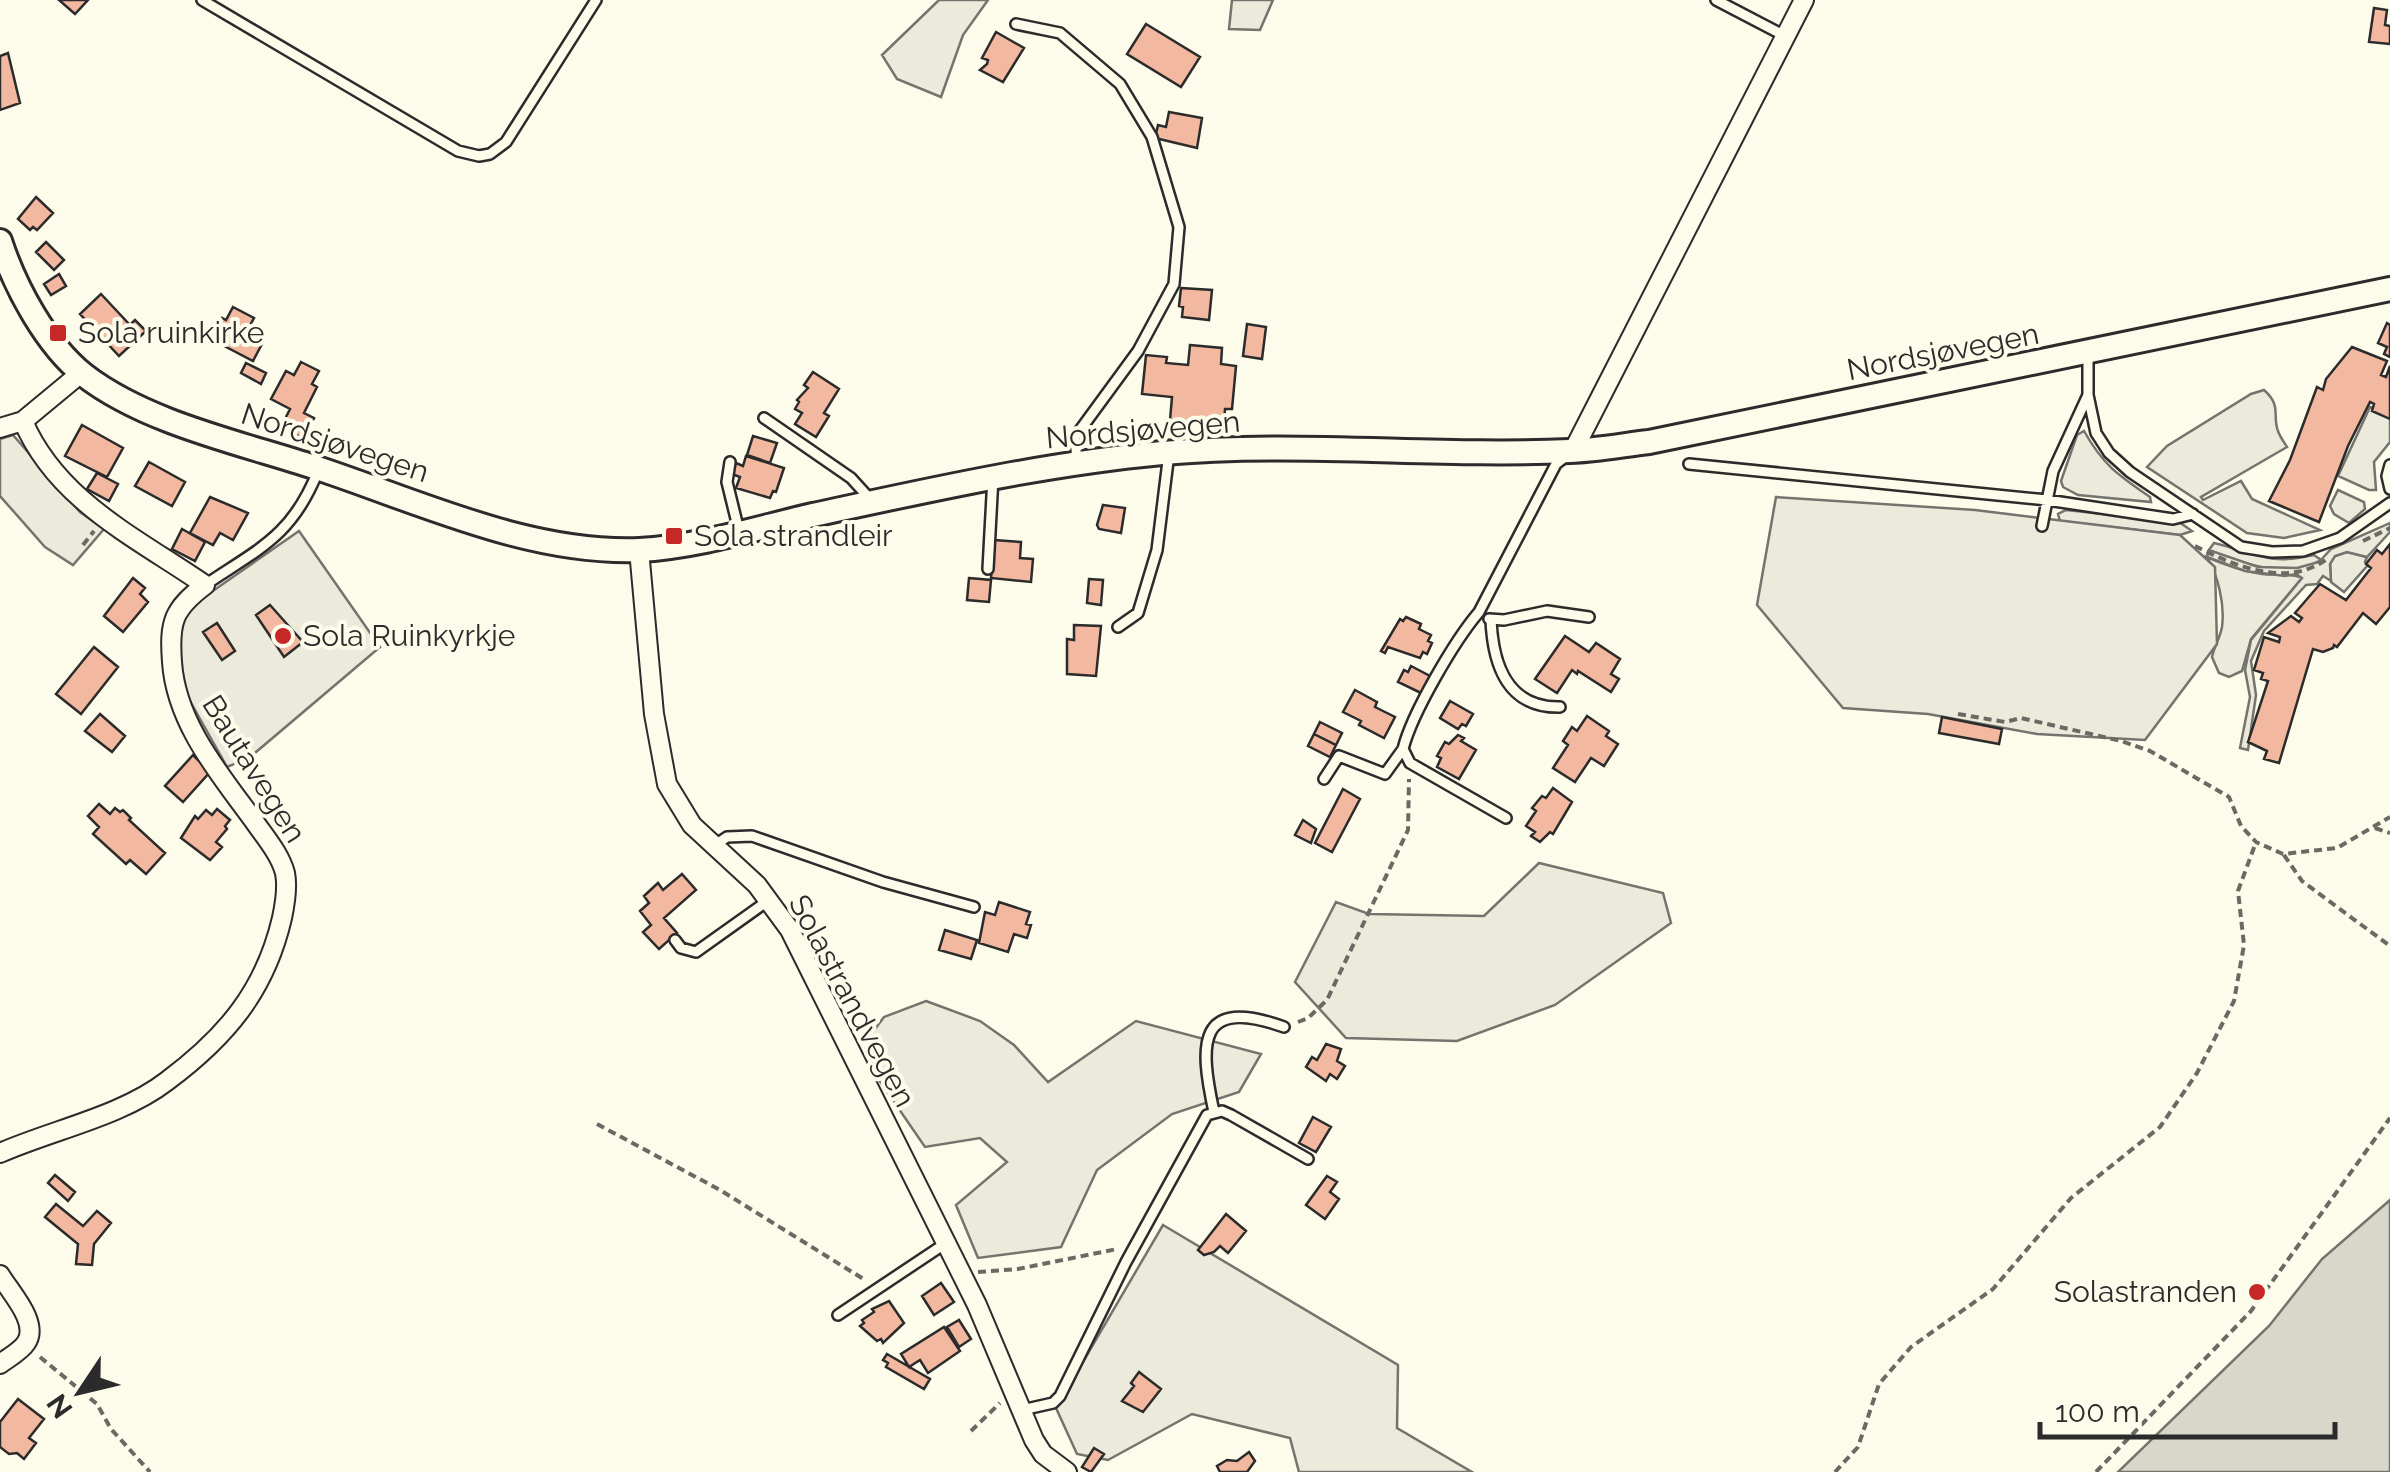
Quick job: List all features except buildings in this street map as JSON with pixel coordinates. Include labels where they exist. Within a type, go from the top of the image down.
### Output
[{"type":"street","points":[[1572,451],[1804,0]]},
{"type":"street","name":"Nordsjøvegen","points":[[0,241],[24,295],[49,336],[81,373],[131,403],[185,425],[503,532],[569,545],[639,550],[993,476],[1169,452],[1572,451],[1650,442],[2390,290]]},
{"type":"street","points":[[0,428],[24,421],[81,373]]},
{"type":"street","points":[[24,421],[34,447],[82,502],[205,585]]},
{"type":"street","name":"Solastrandvegen","points":[[639,550],[660,757],[667,784],[678,806],[769,900],[790,930],[946,1243],[1043,1454],[1067,1472]]},
{"type":"street","name":"Bautavegen","points":[[0,1154],[133,1101],[165,1083],[242,1010],[274,953],[286,899],[285,874],[274,849],[195,736],[174,690],[170,639],[173,618],[183,601],[205,585]]},
{"type":"street","points":[[0,1275],[31,1332],[26,1344],[0,1364]]},
{"type":"lane","points":[[202,0],[458,151],[479,156],[498,150],[516,130],[596,0]]},
{"type":"lane","points":[[1716,0],[1785,36]]},
{"type":"lane","points":[[1016,24],[1060,33],[1120,84],[1152,138],[1179,228],[1174,284],[1138,351],[1076,437],[1077,462]]},
{"type":"lane","points":[[2088,354],[2088,395],[2096,434],[2110,453],[2130,472],[2241,547],[2302,551],[2340,538],[2390,503]]},
{"type":"lane","points":[[2042,526],[2053,472],[2088,395]]},
{"type":"lane","points":[[764,418],[851,478],[873,502]]},
{"type":"lane","points":[[1324,779],[1339,756],[1385,774],[1404,749],[1434,684],[1464,630],[1479,612],[1556,464],[1572,451]]},
{"type":"lane","points":[[1118,627],[1138,613],[1157,550],[1169,452]]},
{"type":"lane","points":[[730,462],[727,482],[739,531]]},
{"type":"lane","points":[[1689,464],[2046,500],[2173,519],[2193,514]]},
{"type":"lane","points":[[2390,464],[2390,490]]},
{"type":"lane","points":[[205,585],[284,531],[302,507],[319,469]]},
{"type":"lane","points":[[988,570],[993,476]]},
{"type":"lane","points":[[1490,620],[1548,611],[1589,618]]},
{"type":"lane","points":[[1479,612],[1490,620],[1497,659],[1516,693],[1539,707],[1560,707]]},
{"type":"lane","points":[[1404,749],[1410,763],[1506,818]]},
{"type":"lane","points":[[713,846],[727,837],[752,836],[884,882],[974,906]]},
{"type":"lane","points":[[675,940],[681,948],[696,952],[769,900]]},
{"type":"lane","points":[[1214,1112],[1205,1061],[1205,1043],[1210,1032],[1236,1016],[1250,1014],[1284,1027]]},
{"type":"lane","points":[[1214,1112],[1232,1115],[1308,1159]]},
{"type":"lane","points":[[1022,1410],[1053,1403],[1060,1396],[1199,1126],[1214,1112]]},
{"type":"lane","points":[[838,1315],[946,1243]]},
{"type":"path","points":[[1958,714],[2004,722],[2022,718],[2150,751],[2229,798],[2241,826],[2256,842],[2283,854],[2337,848],[2390,817]]},
{"type":"path","points":[[1284,1027],[1308,1018],[1327,1000],[1376,898],[1408,830],[1410,763]]},
{"type":"path","points":[[2376,828],[2390,833]]},
{"type":"path","points":[[1836,1472],[1858,1447],[1879,1384],[1911,1347],[1993,1290],[2071,1198],[2160,1127],[2197,1073],[2234,1001],[2244,944],[2238,890],[2256,842]]},
{"type":"path","points":[[2283,854],[2302,881],[2390,946]]},
{"type":"path","points":[[2096,1472],[2251,1311],[2390,1118]]},
{"type":"path","points":[[597,1124],[720,1190],[878,1288]]},
{"type":"path","points":[[989,1272],[1136,1244]]},
{"type":"path","points":[[26,1344],[97,1404],[111,1429],[150,1472]]},
{"type":"path","points":[[972,1431],[998,1407],[1012,1386]]},
{"type":"shaded area","points":[[939,0],[988,0],[963,35],[941,97],[897,79],[882,55]]},
{"type":"shaded area","points":[[1232,0],[1273,0],[1260,30],[1229,29]]},
{"type":"shaded area","points":[[2264,390],[2273,401],[2276,425],[2287,447],[2201,497],[2203,500],[2241,481],[2252,499],[2320,530],[2284,538],[2247,533],[2147,467],[2167,446],[2251,394]]},
{"type":"shaded area","points":[[2370,407],[2390,415],[2390,442],[2374,462],[2376,490],[2338,476]]},
{"type":"shaded area","points":[[2084,431],[2105,461],[2150,497],[2151,502],[2078,495],[2063,487],[2061,481],[2077,435]]},
{"type":"shaded area","points":[[13,435],[80,512],[104,529],[73,565],[45,547],[0,496],[0,439]]},
{"type":"shaded area","points":[[2338,490],[2364,502],[2365,509],[2349,523],[2334,514],[2330,506]]},
{"type":"shaded area","points":[[1776,497],[1975,510],[2180,535],[2215,567],[2217,644],[2145,740],[2037,734],[1928,714],[1843,708],[1757,605]]},
{"type":"shaded area","points":[[2066,510],[2179,522],[2192,531],[2180,535],[2060,521],[2058,514]]},
{"type":"shaded area","points":[[2390,523],[2390,532],[2367,557],[2347,552],[2335,556],[2330,564],[2331,581],[2323,576],[2317,584],[2306,585],[2264,631],[2251,661],[2256,695],[2248,750],[2240,748],[2250,697],[2245,670],[2251,640],[2302,578],[2296,574],[2245,571],[2207,557],[2209,550],[2258,567],[2297,568],[2319,562],[2331,549]]},
{"type":"shaded area","points":[[299,531],[380,647],[249,758],[227,767],[181,685],[179,624],[184,611]]},
{"type":"shaded area","points":[[2214,543],[2273,559],[2314,555],[2321,560],[2294,569],[2265,568],[2209,550]]},
{"type":"shaded area","points":[[2347,552],[2367,557],[2368,565],[2344,592],[2331,582],[2330,563],[2335,556]]},
{"type":"shaded area","points":[[2207,557],[2248,571],[2302,578],[2251,639],[2242,671],[2229,677],[2219,673],[2212,657],[2222,627],[2222,609]]},
{"type":"shaded area","points":[[1539,863],[1663,893],[1671,923],[1555,1005],[1457,1041],[1346,1038],[1295,982],[1336,902],[1369,914],[1484,916]]},
{"type":"shaded area","points":[[926,1001],[980,1021],[1014,1045],[1048,1082],[1136,1021],[1261,1054],[1239,1092],[1172,1114],[1097,1170],[1061,1247],[978,1258],[956,1205],[1007,1162],[980,1138],[925,1147],[879,1080],[872,1033],[884,1017]]},
{"type":"shaded area","points":[[2390,1200],[2390,1472],[2118,1472],[2269,1326],[2322,1259]]},
{"type":"shaded area","points":[[1163,1225],[1398,1365],[1397,1428],[1472,1472],[1299,1472],[1290,1438],[1192,1414],[1108,1460],[1077,1454],[1056,1408]]},
{"type":"place","name":"Sola ruinkirke","points":[[58,333]]},
{"type":"place","name":"Sola strandleir","points":[[674,536]]},
{"type":"place","name":"Sola Ruinkyrkje","points":[[283,636]]},
{"type":"place","name":"Solastranden","points":[[2257,1292]]}]
